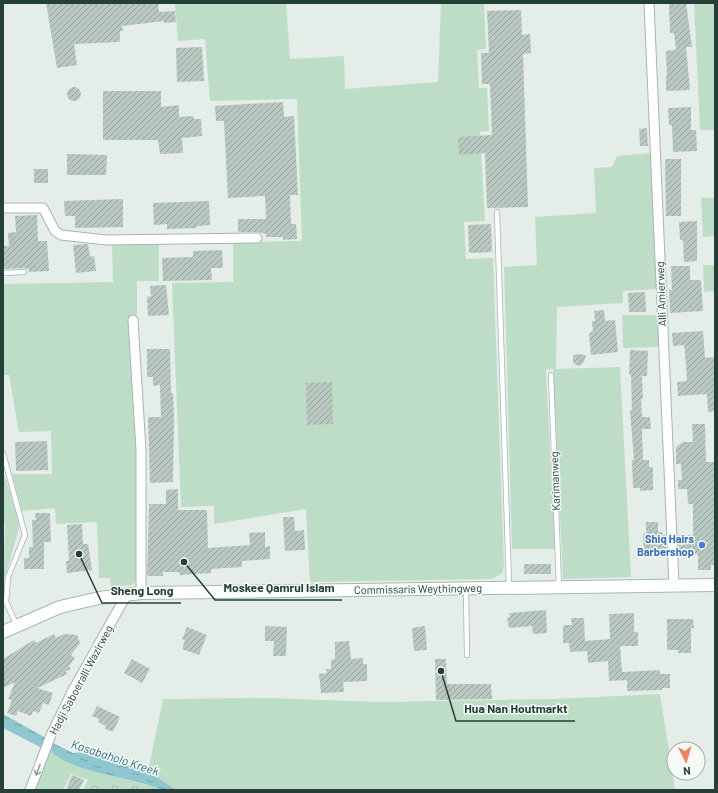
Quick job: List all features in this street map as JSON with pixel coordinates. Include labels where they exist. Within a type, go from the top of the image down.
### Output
[{"type":"main road","name":"Commissaris Weythingweg","points":[[8,630],[60,607],[99,598],[141,593],[715,585]]},
{"type":"street","name":"Alli Amierweg","points":[[649,3],[674,586]]},
{"type":"street","points":[[3,208],[43,208],[55,231],[61,235],[106,240],[256,238]]},
{"type":"street","points":[[133,320],[141,450],[141,593]]},
{"type":"street","name":"Hadji Saboeralli Wazirweg","points":[[30,790],[51,735],[72,692],[127,594]]},
{"type":"lane","points":[[497,212],[509,588]]},
{"type":"lane","points":[[3,273],[24,272]]},
{"type":"lane","name":"Karimanweg","points":[[551,375],[560,588]]},
{"type":"lane","points":[[3,453],[25,535],[8,577],[6,602],[8,630]]},
{"type":"lane","points":[[466,588],[468,655]]},
{"type":"green space","points":[[175,3],[286,3],[290,59],[344,56],[345,89],[438,82],[441,3],[484,3],[486,49],[477,50],[479,88],[487,88],[489,131],[480,132],[485,221],[464,222],[466,259],[493,258],[504,565],[502,573],[492,579],[310,582],[306,509],[214,524],[214,506],[181,507],[172,283],[233,282],[233,242],[302,241],[297,99],[210,101],[205,39],[178,41]]},
{"type":"green space","points":[[694,3],[715,3],[715,130],[700,130]]},
{"type":"green space","points":[[652,153],[657,289],[623,291],[623,303],[557,307],[556,369],[620,367],[631,577],[563,579],[553,369],[546,370],[555,549],[512,549],[504,267],[537,265],[535,217],[596,213],[594,168],[612,167],[617,156]]},
{"type":"green space","points":[[701,198],[715,198],[715,236],[703,237]]},
{"type":"green space","points":[[112,245],[159,245],[159,281],[137,281],[137,315],[129,316],[137,450],[137,581],[132,585],[111,587],[110,578],[99,578],[97,522],[56,524],[55,508],[22,511],[12,474],[52,474],[51,431],[19,432],[9,375],[3,375],[3,284],[113,282]]},
{"type":"green space","points":[[703,265],[715,265],[715,291],[704,292]]},
{"type":"green space","points":[[622,315],[658,315],[659,347],[623,348]]},
{"type":"green space","points":[[3,471],[18,517],[19,529],[3,583],[5,526],[3,516]]},
{"type":"green space","points":[[660,694],[667,741],[666,741],[666,781],[674,781],[675,790],[176,790],[148,771],[163,699],[268,698],[380,702],[553,699]]},
{"type":"green space","points":[[50,749],[94,771],[162,790],[88,780],[71,774],[63,790],[35,790]]},
{"type":"green space","points":[[88,780],[161,789],[83,790]]},
{"type":"water","points":[[3,714],[46,738],[42,748],[3,728]]},
{"type":"water","points":[[53,743],[73,753],[84,752],[148,771],[176,790],[162,790],[69,763],[57,757],[50,749]]},
{"type":"building","points":[[46,3],[158,3],[159,12],[175,11],[176,22],[164,23],[164,21],[122,26],[123,31],[120,31],[120,42],[74,44],[77,65],[57,68]]},
{"type":"building","points":[[669,3],[686,3],[692,47],[686,47],[690,90],[666,91],[666,51],[676,50],[674,33],[670,33]]},
{"type":"building","points":[[521,10],[522,35],[530,34],[531,53],[523,54],[528,207],[487,208],[485,153],[459,155],[458,137],[492,135],[490,84],[482,84],[481,53],[489,53],[487,11]]},
{"type":"building","points":[[202,47],[204,81],[177,82],[176,48]]},
{"type":"building","points":[[74,87],[79,89],[81,94],[79,99],[74,101],[69,99],[67,94],[69,89]]},
{"type":"building","points":[[103,91],[161,91],[161,107],[179,105],[179,117],[193,116],[194,119],[201,119],[202,136],[182,138],[183,153],[160,154],[158,140],[103,140]]},
{"type":"building","points":[[283,102],[284,117],[294,116],[298,195],[290,195],[291,224],[296,224],[297,239],[283,240],[283,237],[266,237],[266,234],[257,232],[238,232],[238,219],[266,219],[265,196],[228,198],[224,121],[216,121],[215,106]]},
{"type":"building","points":[[691,107],[691,130],[696,130],[697,151],[673,152],[672,125],[669,125],[668,108]]},
{"type":"building","points":[[647,128],[648,146],[640,146],[639,129]]},
{"type":"building","points":[[67,154],[107,155],[106,175],[67,175]]},
{"type":"building","points":[[665,159],[681,159],[681,216],[666,216]]},
{"type":"building","points":[[34,169],[48,169],[48,183],[34,183]]},
{"type":"building","points":[[123,199],[123,227],[75,228],[75,216],[65,216],[64,201]]},
{"type":"building","points":[[209,201],[210,225],[197,226],[197,228],[167,229],[167,224],[154,225],[153,203]]},
{"type":"building","points":[[37,215],[38,241],[47,241],[49,271],[29,272],[29,269],[24,268],[3,269],[3,246],[9,246],[8,233],[16,232],[15,216]]},
{"type":"building","points":[[697,221],[697,261],[684,262],[683,240],[680,240],[679,222]]},
{"type":"building","points":[[491,224],[492,252],[469,253],[468,225]]},
{"type":"building","points":[[88,244],[90,257],[94,256],[96,271],[76,273],[73,245]]},
{"type":"building","points":[[222,250],[223,268],[211,268],[212,280],[163,281],[162,258],[193,257],[193,251]]},
{"type":"building","points":[[671,266],[690,266],[690,280],[701,280],[703,311],[670,313],[669,290],[672,290]]},
{"type":"building","points":[[166,285],[169,315],[148,316],[147,297],[151,296],[150,286]]},
{"type":"building","points":[[645,292],[646,312],[629,312],[628,293]]},
{"type":"building","points":[[604,310],[605,321],[615,320],[618,352],[591,355],[589,334],[593,331],[592,321],[595,321],[594,311]]},
{"type":"building","points":[[703,331],[705,358],[715,357],[715,411],[708,412],[707,394],[678,396],[677,382],[687,381],[685,352],[684,345],[673,346],[672,333]]},
{"type":"building","points":[[147,349],[170,349],[171,393],[173,393],[174,417],[173,482],[150,483],[148,417],[161,417],[160,385],[153,386],[153,377],[147,377]]},
{"type":"building","points":[[630,350],[648,351],[647,376],[642,376],[643,399],[641,399],[642,417],[650,417],[651,429],[642,429],[643,460],[649,460],[649,467],[653,467],[653,490],[640,491],[640,488],[633,488],[632,460],[634,460],[630,410],[632,410],[631,375],[629,375]]},
{"type":"building","points":[[577,354],[586,355],[584,362],[580,366],[573,362],[573,356]]},
{"type":"building","points":[[332,382],[333,424],[307,425],[306,383]]},
{"type":"building","points":[[692,424],[705,424],[706,462],[715,462],[715,565],[711,565],[711,570],[698,570],[698,554],[679,554],[678,535],[693,535],[693,504],[688,504],[687,489],[678,489],[678,480],[682,480],[681,464],[676,464],[676,447],[683,442],[693,442]]},
{"type":"building","points":[[47,441],[48,470],[16,471],[15,442]]},
{"type":"building","points":[[178,489],[178,510],[207,510],[208,548],[250,545],[249,533],[265,532],[265,547],[270,546],[270,559],[242,561],[242,567],[211,569],[211,573],[180,575],[179,572],[163,572],[163,576],[147,576],[149,504],[166,504],[166,490]]},
{"type":"building","points":[[35,513],[50,513],[51,542],[44,542],[44,569],[24,569],[24,558],[29,558],[29,547],[33,547],[32,520],[36,520]]},
{"type":"building","points":[[283,517],[294,517],[295,531],[304,530],[305,550],[285,551]]},
{"type":"building","points":[[646,522],[658,522],[658,532],[662,532],[663,535],[666,535],[666,550],[644,551],[643,534],[646,534]]},
{"type":"building","points":[[82,524],[83,544],[88,544],[92,570],[67,573],[66,561],[69,561],[67,525]]},
{"type":"building","points":[[524,564],[551,564],[551,574],[524,574]]},
{"type":"building","points":[[546,610],[547,633],[533,634],[532,626],[509,628],[507,618],[510,617],[509,613]]},
{"type":"building","points":[[634,613],[634,632],[638,632],[638,646],[620,646],[622,672],[660,670],[660,674],[670,674],[670,688],[662,688],[662,690],[627,691],[627,680],[609,681],[608,661],[588,663],[587,651],[570,652],[569,643],[563,643],[563,625],[572,625],[571,618],[584,618],[585,641],[610,639],[609,614]]},
{"type":"building","points":[[667,619],[693,619],[694,628],[691,628],[691,653],[678,653],[678,650],[667,650]]},
{"type":"building","points":[[265,626],[287,627],[286,656],[273,656],[274,641],[265,641]]},
{"type":"building","points":[[425,626],[427,650],[414,651],[412,628]]},
{"type":"building","points":[[187,627],[207,635],[199,655],[182,649],[185,640],[182,639]]},
{"type":"building","points":[[54,634],[56,638],[64,634],[77,635],[80,643],[71,655],[75,658],[69,666],[71,669],[66,671],[67,674],[37,688],[53,693],[49,705],[43,703],[39,713],[33,711],[31,716],[18,711],[16,716],[7,713],[12,700],[8,699],[15,682],[3,688],[3,659],[34,640],[36,643]]},
{"type":"building","points":[[349,641],[351,659],[363,658],[363,664],[367,664],[367,681],[343,682],[344,692],[321,693],[319,674],[327,673],[326,669],[331,669],[331,660],[335,659],[335,642]]},
{"type":"building","points":[[132,659],[150,669],[142,683],[124,673]]},
{"type":"building","points":[[435,659],[446,659],[447,684],[491,684],[492,699],[436,700]]},
{"type":"building","points":[[97,706],[120,717],[113,732],[105,729],[106,726],[98,722],[99,719],[92,716]]},
{"type":"building","points":[[72,775],[84,780],[79,790],[66,790]]},
{"type":"place","name":"Shiq Hairs Barbershop","points":[[702,545]]},
{"type":"place","name":"Sheng Long","points":[[79,554]]},
{"type":"place","name":"Moskee Qamrul Islam","points":[[184,562]]},
{"type":"place","name":"Hua Nan Houtmarkt","points":[[441,671]]},
{"type":"water label","name":"Kasabaholo Kreek","points":[[115,758]]}]
